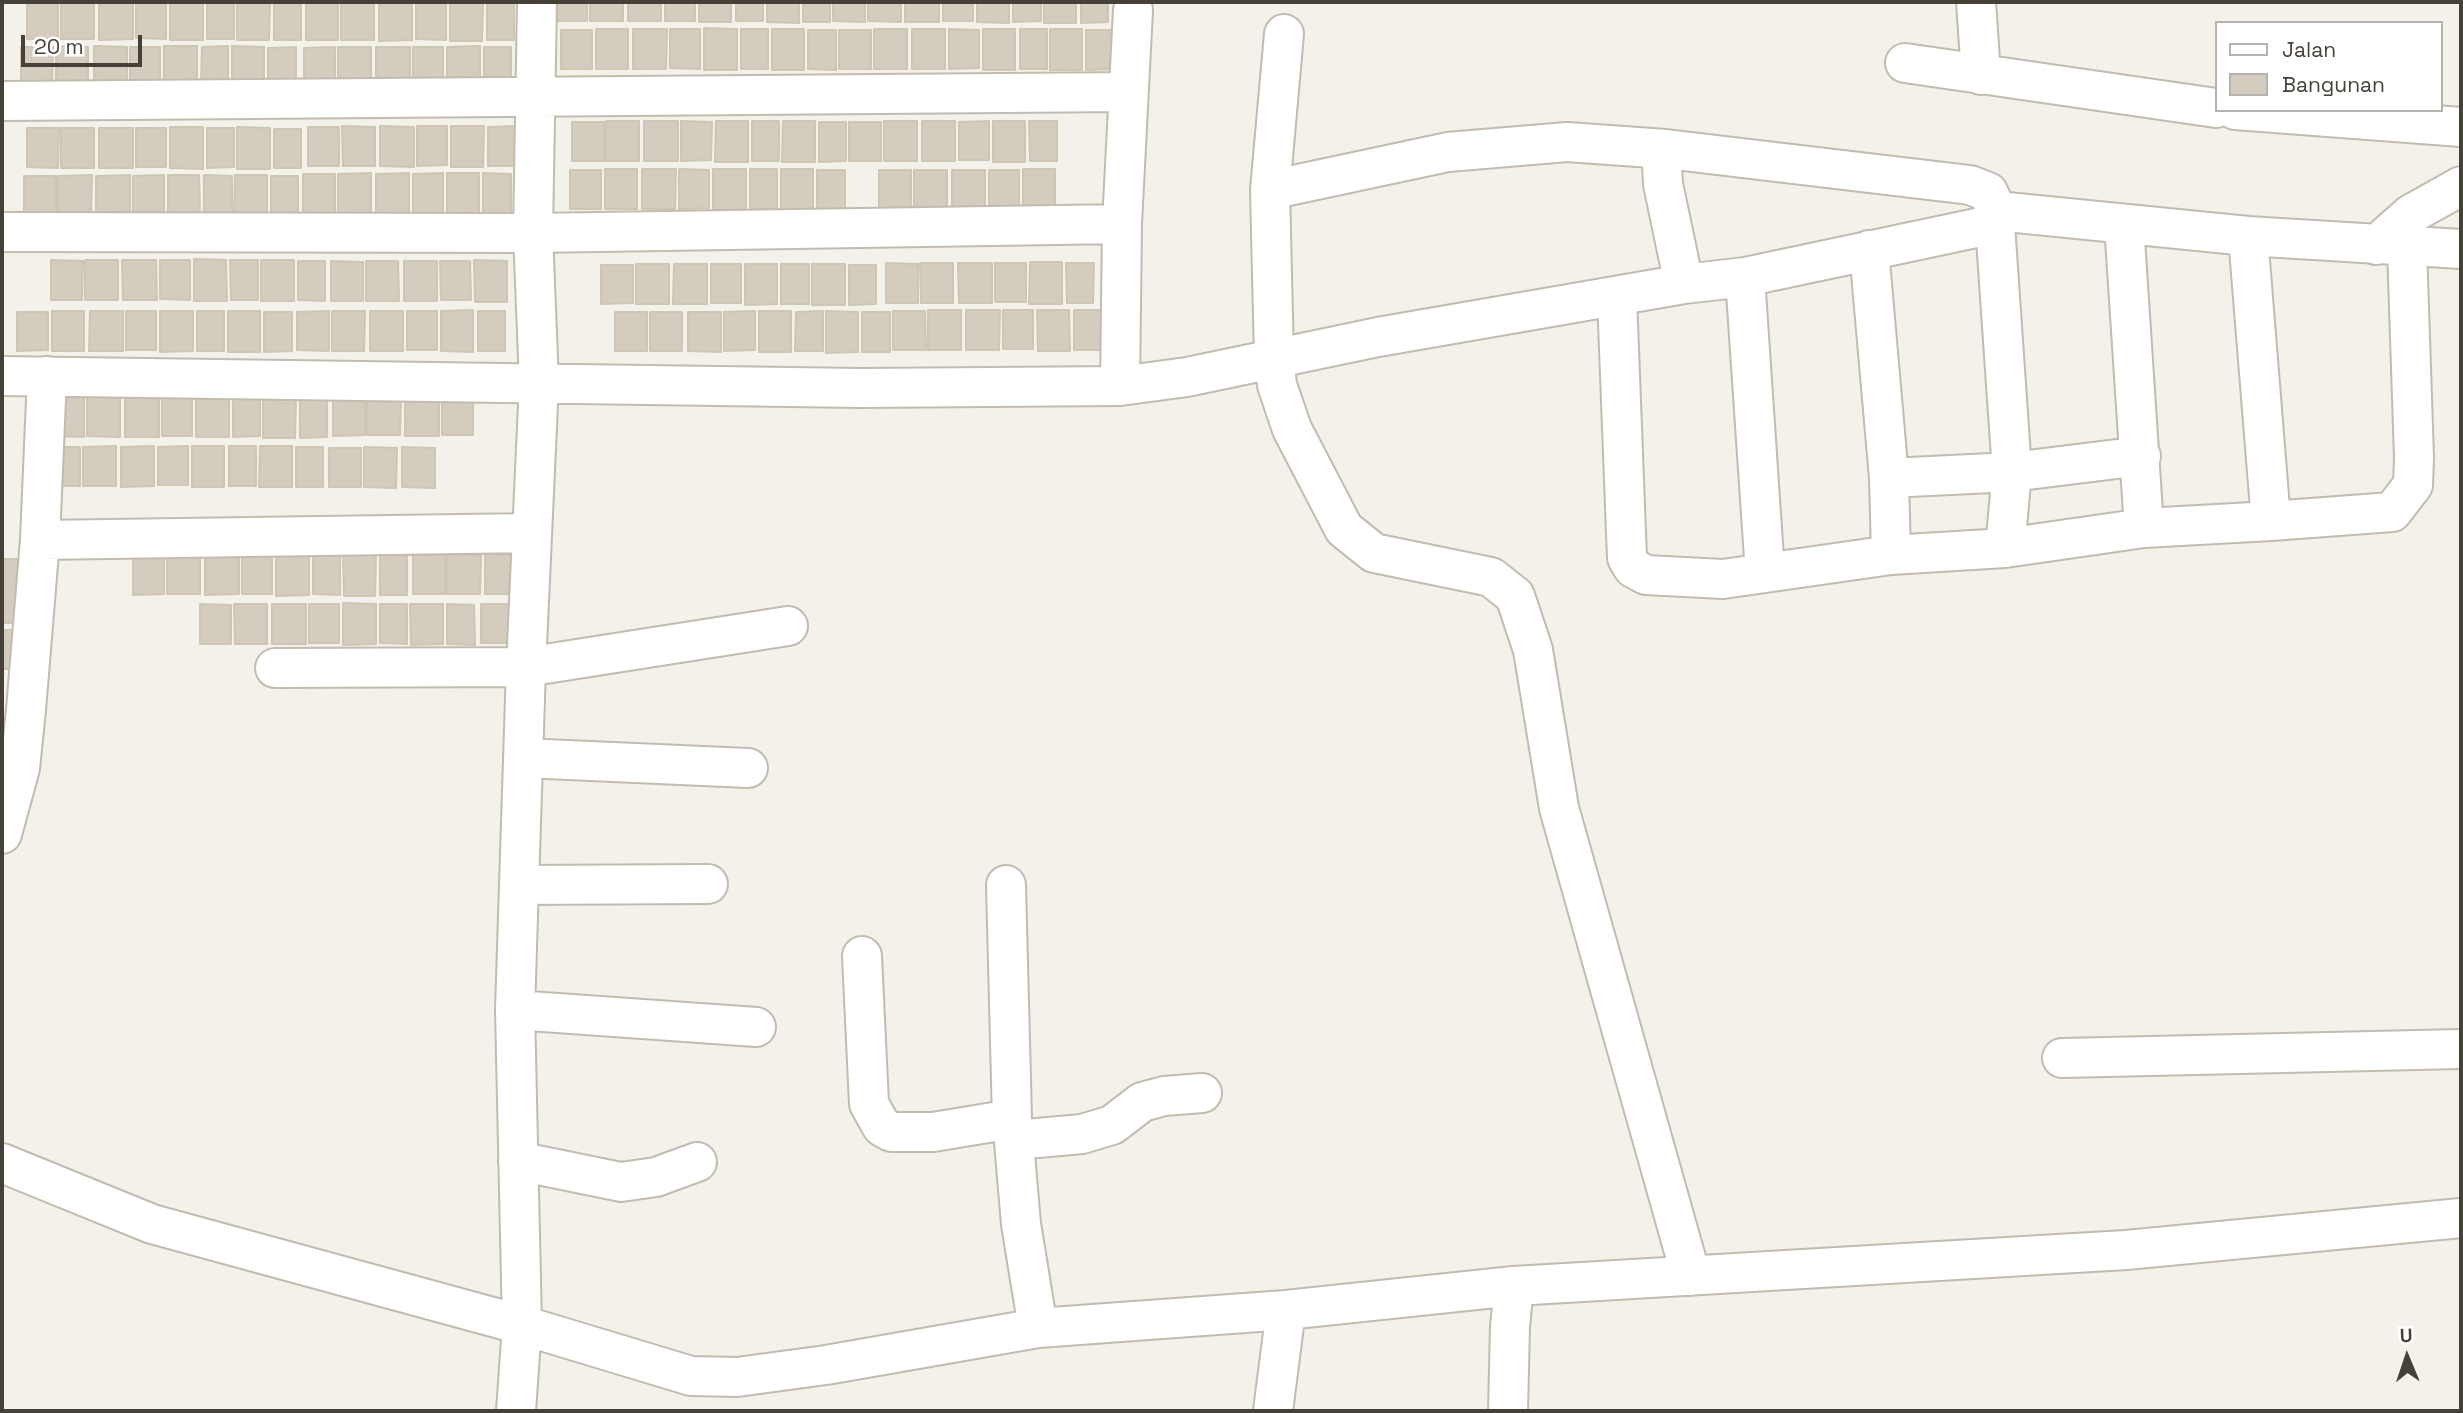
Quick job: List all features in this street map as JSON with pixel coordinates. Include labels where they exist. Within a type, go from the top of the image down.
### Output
[{"type":"street","points":[[516,1411],[522,1325],[515,1010],[531,533],[539,383],[533,233],[537,2]]},
{"type":"street","points":[[1976,2],[1981,75]]},
{"type":"street","points":[[1120,386],[1122,224],[1133,10]]},
{"type":"street","points":[[1284,34],[1270,190],[1277,385],[1292,429],[1344,529],[1374,553],[1491,577],[1515,596],[1533,650],[1559,808],[1691,1276]]},
{"type":"street","points":[[1905,62],[2214,108]]},
{"type":"street","points":[[2,102],[1128,92]]},
{"type":"street","points":[[2262,112],[2461,127]]},
{"type":"street","points":[[1270,190],[1448,152],[1567,142],[1666,149],[1970,185],[1988,192],[1996,217],[2012,472],[2005,548]]},
{"type":"street","points":[[1666,149],[1662,164],[1663,184],[1684,284]]},
{"type":"street","points":[[1617,297],[1627,558],[1633,568],[1646,575],[1723,579],[1891,555],[2005,548],[2144,528],[2392,512],[2413,485],[2414,458],[2392,246],[2411,214],[2461,186]]},
{"type":"street","points":[[2,376],[861,388],[1120,386],[1187,377],[1378,337],[1684,284],[1745,277],[1869,250],[1996,217],[2461,249]]},
{"type":"street","points":[[2,232],[533,233],[1122,224]]},
{"type":"street","points":[[2124,224],[2144,528]]},
{"type":"street","points":[[2248,236],[2271,521]]},
{"type":"street","points":[[1869,250],[1888,478],[1891,555]]},
{"type":"street","points":[[1745,277],[1765,573]]},
{"type":"street","points":[[2,834],[20,768],[40,540],[47,376]]},
{"type":"street","points":[[1888,478],[2012,472],[2141,456]]},
{"type":"street","points":[[40,540],[531,533]]},
{"type":"street","points":[[275,668],[526,667],[788,626]]},
{"type":"street","points":[[523,758],[748,768]]},
{"type":"street","points":[[520,885],[708,884]]},
{"type":"street","points":[[1006,885],[1014,1129],[1021,1224],[1038,1328]]},
{"type":"street","points":[[862,956],[869,1104],[882,1127],[891,1132],[1014,1129],[1082,1134],[1112,1125],[1142,1102],[1164,1096],[1202,1093]]},
{"type":"street","points":[[515,1010],[756,1027]]},
{"type":"street","points":[[2062,1058],[2461,1049]]},
{"type":"street","points":[[518,1161],[621,1182],[656,1177],[696,1162]]},
{"type":"street","points":[[2,1164],[152,1224],[522,1325],[691,1376],[737,1377],[1038,1328],[1286,1310],[1514,1286],[2126,1250],[2461,1218]]},
{"type":"street","points":[[1508,1411],[1514,1286]]},
{"type":"street","points":[[1273,1411],[1286,1310]]},
{"type":"building","points":[[27,2],[58,2],[58,39],[27,39]]},
{"type":"building","points":[[61,2],[94,2],[94,39],[61,39]]},
{"type":"building","points":[[99,2],[133,2],[133,39],[99,40]]},
{"type":"building","points":[[136,2],[166,2],[166,39],[136,38]]},
{"type":"building","points":[[170,2],[203,2],[203,40],[170,40]]},
{"type":"building","points":[[207,2],[234,2],[234,39],[207,39]]},
{"type":"building","points":[[237,2],[270,2],[269,40],[237,40]]},
{"type":"building","points":[[274,2],[301,2],[301,40],[274,40]]},
{"type":"building","points":[[306,2],[338,2],[338,40],[306,40]]},
{"type":"building","points":[[341,2],[374,2],[374,40],[341,40]]},
{"type":"building","points":[[379,2],[412,2],[412,40],[379,41]]},
{"type":"building","points":[[416,2],[446,2],[446,40],[416,39]]},
{"type":"building","points":[[450,2],[483,2],[482,41],[450,41]]},
{"type":"building","points":[[487,2],[514,2],[514,40],[487,40]]},
{"type":"building","points":[[555,2],[587,2],[587,21],[555,21]]},
{"type":"building","points":[[590,2],[623,2],[623,21],[590,21]]},
{"type":"building","points":[[628,2],[661,2],[661,21],[628,21]]},
{"type":"building","points":[[665,2],[695,2],[695,21],[665,21]]},
{"type":"building","points":[[699,2],[731,2],[731,22],[699,22]]},
{"type":"building","points":[[736,2],[763,2],[763,21],[736,21]]},
{"type":"building","points":[[767,2],[799,2],[799,23],[767,22]]},
{"type":"building","points":[[803,2],[830,2],[830,22],[803,22]]},
{"type":"building","points":[[833,2],[865,2],[865,22],[833,21]]},
{"type":"building","points":[[868,2],[901,2],[901,22],[868,21]]},
{"type":"building","points":[[905,2],[939,2],[939,22],[905,22]]},
{"type":"building","points":[[943,2],[973,2],[973,21],[943,21]]},
{"type":"building","points":[[977,2],[1009,2],[1009,23],[977,22]]},
{"type":"building","points":[[1013,2],[1041,2],[1041,21],[1013,22]]},
{"type":"building","points":[[1044,2],[1076,2],[1076,23],[1044,23]]},
{"type":"building","points":[[1081,2],[1108,2],[1108,22],[1081,23]]},
{"type":"building","points":[[704,28],[737,29],[737,70],[704,70]]},
{"type":"building","points":[[596,29],[628,29],[628,69],[596,69]]},
{"type":"building","points":[[633,29],[667,29],[666,69],[633,69]]},
{"type":"building","points":[[670,29],[700,29],[700,69],[670,68]]},
{"type":"building","points":[[741,29],[768,29],[768,69],[741,69]]},
{"type":"building","points":[[772,29],[804,29],[804,70],[772,70]]},
{"type":"building","points":[[874,29],[907,29],[907,69],[874,69]]},
{"type":"building","points":[[912,29],[945,29],[945,69],[912,69]]},
{"type":"building","points":[[949,29],[979,30],[979,68],[949,69]]},
{"type":"building","points":[[983,29],[1015,29],[1015,70],[983,70]]},
{"type":"building","points":[[1020,29],[1047,29],[1047,69],[1020,69]]},
{"type":"building","points":[[1050,29],[1082,29],[1082,70],[1050,70]]},
{"type":"building","points":[[561,30],[592,30],[592,69],[561,69]]},
{"type":"building","points":[[808,30],[836,30],[836,70],[808,69]]},
{"type":"building","points":[[839,30],[871,30],[871,69],[839,69]]},
{"type":"building","points":[[1086,30],[1114,30],[1114,69],[1086,70]]},
{"type":"building","points":[[56,46],[88,47],[88,87],[56,86]]},
{"type":"building","points":[[94,46],[127,47],[127,87],[94,86]]},
{"type":"building","points":[[164,46],[197,46],[197,88],[164,87]]},
{"type":"building","points":[[228,46],[228,86],[201,87],[202,47]]},
{"type":"building","points":[[232,46],[264,47],[264,88],[232,88]]},
{"type":"building","points":[[480,46],[480,88],[447,87],[447,47]]},
{"type":"building","points":[[21,47],[53,47],[52,87],[21,86]]},
{"type":"building","points":[[130,47],[160,47],[160,86],[130,86]]},
{"type":"building","points":[[296,47],[296,87],[268,87],[268,48]]},
{"type":"building","points":[[335,47],[335,87],[304,86],[304,48]]},
{"type":"building","points":[[338,47],[371,47],[371,87],[338,87]]},
{"type":"building","points":[[376,47],[410,47],[410,87],[376,87]]},
{"type":"building","points":[[413,47],[443,47],[443,86],[413,86]]},
{"type":"building","points":[[484,47],[511,47],[511,87],[484,87]]},
{"type":"building","points":[[606,121],[639,121],[639,161],[606,161]]},
{"type":"building","points":[[644,121],[678,121],[678,161],[644,161]]},
{"type":"building","points":[[681,121],[712,122],[711,160],[681,161]]},
{"type":"building","points":[[716,121],[748,121],[748,162],[715,162]]},
{"type":"building","points":[[752,121],[779,121],[779,161],[752,161]]},
{"type":"building","points":[[783,121],[815,121],[815,162],[782,162]]},
{"type":"building","points":[[884,121],[917,121],[917,161],[884,161]]},
{"type":"building","points":[[922,121],[955,121],[955,161],[922,161]]},
{"type":"building","points":[[989,121],[989,160],[959,160],[959,122]]},
{"type":"building","points":[[993,121],[1025,121],[1025,162],[993,162]]},
{"type":"building","points":[[1029,121],[1057,121],[1057,161],[1030,161]]},
{"type":"building","points":[[572,122],[604,122],[604,161],[572,161]]},
{"type":"building","points":[[819,122],[846,122],[846,161],[819,162]]},
{"type":"building","points":[[849,122],[881,122],[881,161],[849,161]]},
{"type":"building","points":[[342,126],[375,127],[375,166],[343,166]]},
{"type":"building","points":[[380,126],[414,127],[414,167],[380,166]]},
{"type":"building","points":[[417,126],[447,126],[447,165],[417,166]]},
{"type":"building","points":[[451,126],[484,126],[483,167],[451,167]]},
{"type":"building","points":[[515,126],[515,166],[488,166],[488,127]]},
{"type":"building","points":[[170,127],[203,127],[203,169],[170,168]]},
{"type":"building","points":[[237,127],[270,128],[270,169],[237,169]]},
{"type":"building","points":[[308,127],[339,127],[339,166],[308,166]]},
{"type":"building","points":[[27,128],[59,128],[58,168],[27,167]]},
{"type":"building","points":[[61,128],[94,128],[94,168],[61,168]]},
{"type":"building","points":[[99,128],[133,128],[133,168],[99,168]]},
{"type":"building","points":[[136,128],[166,128],[166,167],[136,167]]},
{"type":"building","points":[[207,128],[234,128],[234,167],[207,168]]},
{"type":"building","points":[[274,129],[301,129],[301,168],[274,168]]},
{"type":"building","points":[[605,169],[637,169],[637,209],[605,209]]},
{"type":"building","points":[[642,169],[676,169],[675,209],[642,209]]},
{"type":"building","points":[[679,169],[709,170],[709,208],[679,209]]},
{"type":"building","points":[[713,169],[746,169],[746,210],[713,210]]},
{"type":"building","points":[[750,169],[777,169],[777,209],[750,209]]},
{"type":"building","points":[[781,169],[813,169],[813,210],[781,210]]},
{"type":"building","points":[[1023,169],[1055,169],[1055,211],[1023,211]]},
{"type":"building","points":[[570,170],[601,170],[601,209],[570,209]]},
{"type":"building","points":[[817,170],[845,170],[845,209],[817,210]]},
{"type":"building","points":[[879,170],[911,170],[911,210],[879,210]]},
{"type":"building","points":[[914,170],[947,170],[947,210],[914,210]]},
{"type":"building","points":[[952,170],[985,170],[985,210],[952,210]]},
{"type":"building","points":[[989,170],[1019,170],[1019,209],[989,209]]},
{"type":"building","points":[[371,173],[371,213],[338,213],[338,174]]},
{"type":"building","points":[[409,173],[409,213],[376,214],[376,174]]},
{"type":"building","points":[[443,173],[443,213],[413,213],[413,174]]},
{"type":"building","points":[[447,173],[479,173],[479,214],[447,214]]},
{"type":"building","points":[[483,173],[511,174],[511,213],[483,213]]},
{"type":"building","points":[[303,174],[335,174],[335,213],[303,213]]},
{"type":"building","points":[[92,175],[91,215],[58,215],[58,176]]},
{"type":"building","points":[[130,175],[130,215],[96,216],[96,176]]},
{"type":"building","points":[[164,175],[164,215],[133,214],[133,176]]},
{"type":"building","points":[[168,175],[199,175],[200,216],[168,216]]},
{"type":"building","points":[[204,175],[232,176],[232,215],[204,215]]},
{"type":"building","points":[[235,175],[267,175],[267,216],[234,216]]},
{"type":"building","points":[[24,176],[56,176],[56,215],[24,215]]},
{"type":"building","points":[[271,176],[298,176],[298,216],[271,216]]},
{"type":"building","points":[[194,259],[226,260],[227,301],[194,301]]},
{"type":"building","points":[[51,260],[83,261],[82,300],[51,300]]},
{"type":"building","points":[[85,260],[118,260],[118,300],[85,300]]},
{"type":"building","points":[[122,260],[156,260],[157,300],[123,300]]},
{"type":"building","points":[[160,260],[190,260],[190,300],[160,299]]},
{"type":"building","points":[[230,260],[258,260],[258,300],[231,300]]},
{"type":"building","points":[[261,260],[294,260],[294,301],[261,301]]},
{"type":"building","points":[[474,260],[507,261],[507,302],[475,302]]},
{"type":"building","points":[[298,261],[325,261],[325,301],[298,300]]},
{"type":"building","points":[[331,261],[363,262],[363,301],[331,301]]},
{"type":"building","points":[[366,261],[398,261],[399,301],[366,301]]},
{"type":"building","points":[[404,261],[437,261],[437,301],[404,301]]},
{"type":"building","points":[[440,261],[470,261],[471,300],[441,300]]},
{"type":"building","points":[[1030,262],[1062,262],[1062,304],[1029,304]]},
{"type":"building","points":[[886,263],[918,264],[918,303],[886,303]]},
{"type":"building","points":[[920,263],[953,263],[953,303],[921,303]]},
{"type":"building","points":[[958,263],[992,263],[992,303],[959,303]]},
{"type":"building","points":[[995,263],[1026,263],[1026,302],[995,302]]},
{"type":"building","points":[[1066,263],[1094,263],[1093,303],[1067,303]]},
{"type":"building","points":[[636,264],[669,264],[669,304],[636,304]]},
{"type":"building","points":[[674,264],[707,264],[707,304],[673,304]]},
{"type":"building","points":[[711,264],[741,264],[741,303],[711,303]]},
{"type":"building","points":[[745,264],[777,264],[777,304],[745,305]]},
{"type":"building","points":[[781,264],[809,264],[809,304],[781,304]]},
{"type":"building","points":[[812,264],[845,264],[845,305],[812,305]]},
{"type":"building","points":[[601,265],[633,265],[633,303],[601,304]]},
{"type":"building","points":[[849,265],[876,265],[876,304],[849,305]]},
{"type":"building","points":[[473,310],[473,352],[441,351],[441,311]]},
{"type":"building","points":[[928,310],[961,310],[961,350],[928,350]]},
{"type":"building","points":[[966,310],[1000,310],[999,350],[966,350]]},
{"type":"building","points":[[1003,310],[1033,310],[1033,349],[1003,349]]},
{"type":"building","points":[[1037,310],[1069,310],[1070,351],[1038,351]]},
{"type":"building","points":[[1074,310],[1101,310],[1101,350],[1074,350]]},
{"type":"building","points":[[52,311],[84,311],[84,351],[52,351]]},
{"type":"building","points":[[90,311],[123,311],[123,351],[89,351]]},
{"type":"building","points":[[126,311],[156,311],[156,350],[126,350]]},
{"type":"building","points":[[160,311],[193,311],[193,351],[160,352]]},
{"type":"building","points":[[197,311],[224,311],[224,351],[197,351]]},
{"type":"building","points":[[228,311],[260,311],[260,352],[228,352]]},
{"type":"building","points":[[329,311],[329,351],[297,350],[297,312]]},
{"type":"building","points":[[332,311],[365,311],[364,351],[332,351]]},
{"type":"building","points":[[370,311],[403,311],[403,351],[370,351]]},
{"type":"building","points":[[407,311],[437,311],[437,350],[407,350]]},
{"type":"building","points":[[478,311],[505,311],[505,351],[478,351]]},
{"type":"building","points":[[755,311],[755,350],[724,351],[724,312]]},
{"type":"building","points":[[759,311],[791,311],[791,352],[759,352]]},
{"type":"building","points":[[823,311],[823,351],[795,351],[796,312]]},
{"type":"building","points":[[826,311],[858,312],[858,352],[826,353]]},
{"type":"building","points":[[893,311],[925,311],[926,350],[893,350]]},
{"type":"building","points":[[17,312],[48,312],[48,350],[17,351]]},
{"type":"building","points":[[264,312],[292,312],[292,351],[264,352]]},
{"type":"building","points":[[615,312],[647,312],[647,351],[615,351]]},
{"type":"building","points":[[650,312],[682,312],[682,351],[650,351]]},
{"type":"building","points":[[688,312],[721,312],[721,352],[688,351]]},
{"type":"building","points":[[862,312],[890,312],[890,352],[862,352]]},
{"type":"building","points":[[229,396],[229,437],[196,437],[196,397]]},
{"type":"building","points":[[296,396],[295,438],[263,438],[263,397]]},
{"type":"building","points":[[367,396],[401,396],[400,435],[367,435]]},
{"type":"building","points":[[405,396],[439,396],[439,436],[405,436]]},
{"type":"building","points":[[442,396],[473,396],[473,435],[442,435]]},
{"type":"building","points":[[84,397],[84,437],[53,436],[53,398]]},
{"type":"building","points":[[87,397],[120,397],[120,437],[87,436]]},
{"type":"building","points":[[125,397],[159,397],[159,437],[125,437]]},
{"type":"building","points":[[162,397],[192,397],[192,436],[162,436]]},
{"type":"building","points":[[233,397],[260,397],[260,436],[233,437]]},
{"type":"building","points":[[327,397],[327,437],[300,438],[300,398]]},
{"type":"building","points":[[333,397],[365,397],[365,435],[333,436]]},
{"type":"building","points":[[116,446],[116,486],[83,486],[83,447]]},
{"type":"building","points":[[154,446],[154,486],[121,487],[121,447]]},
{"type":"building","points":[[188,446],[188,485],[158,485],[158,447]]},
{"type":"building","points":[[192,446],[224,446],[224,487],[192,487]]},
{"type":"building","points":[[229,446],[256,446],[256,486],[229,486]]},
{"type":"building","points":[[260,446],[292,446],[292,487],[259,487]]},
{"type":"building","points":[[48,447],[80,447],[80,486],[48,486]]},
{"type":"building","points":[[296,447],[323,447],[323,487],[296,487]]},
{"type":"building","points":[[364,447],[397,448],[396,488],[364,487]]},
{"type":"building","points":[[402,447],[435,448],[435,488],[402,487]]},
{"type":"building","points":[[329,448],[361,448],[361,487],[329,487]]},
{"type":"building","points":[[276,554],[309,555],[309,595],[276,596]]},
{"type":"building","points":[[313,554],[340,555],[340,595],[313,594]]},
{"type":"building","points":[[447,554],[481,555],[480,594],[447,594]]},
{"type":"building","points":[[485,554],[519,555],[519,594],[485,594]]},
{"type":"building","points":[[133,555],[164,556],[164,594],[133,595]]},
{"type":"building","points":[[167,555],[200,555],[200,594],[167,594]]},
{"type":"building","points":[[205,555],[239,555],[239,594],[205,595]]},
{"type":"building","points":[[242,555],[272,555],[272,594],[242,594]]},
{"type":"building","points":[[343,555],[376,555],[375,596],[344,596]]},
{"type":"building","points":[[380,555],[407,556],[407,595],[380,595]]},
{"type":"building","points":[[413,555],[445,555],[445,594],[413,594]]},
{"type":"building","points":[[2,559],[20,559],[20,623],[2,623]]},
{"type":"building","points":[[343,603],[376,604],[376,644],[343,645]]},
{"type":"building","points":[[200,604],[231,605],[231,644],[200,644]]},
{"type":"building","points":[[234,604],[267,604],[267,644],[235,644]]},
{"type":"building","points":[[272,604],[306,604],[306,644],[272,644]]},
{"type":"building","points":[[309,604],[339,604],[339,643],[309,643]]},
{"type":"building","points":[[380,604],[407,604],[407,644],[380,643]]},
{"type":"building","points":[[410,604],[443,604],[443,644],[411,645]]},
{"type":"building","points":[[447,604],[474,605],[475,645],[447,644]]},
{"type":"building","points":[[481,604],[514,604],[514,643],[481,643]]},
{"type":"building","points":[[2,630],[20,630],[20,669],[2,669]]}]
